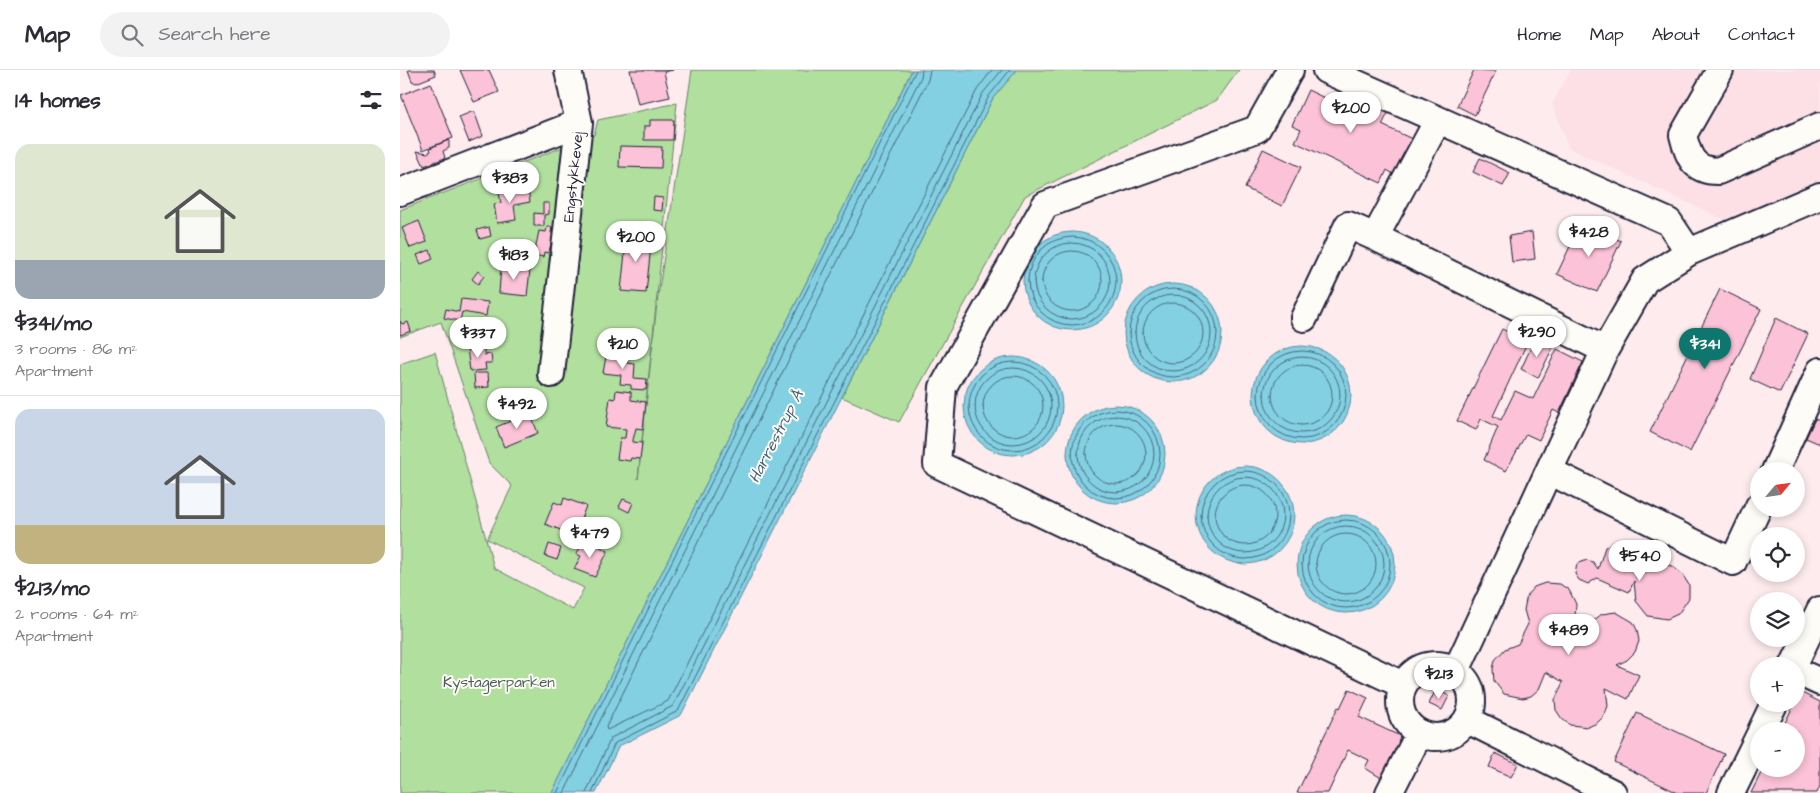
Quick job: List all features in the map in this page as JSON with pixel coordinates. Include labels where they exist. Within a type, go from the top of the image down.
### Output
[{"type":"street","name":"Engstykkevej","points":[[551,374],[578,123],[568,70]]},
{"type":"street","points":[[1290,70],[1257,129],[1045,205],[943,386],[937,464],[1403,685]]},
{"type":"street","points":[[1326,70],[1669,222],[1689,252]]},
{"type":"street","points":[[1720,70],[1683,135],[1688,156],[1706,171],[1718,171],[1820,126]]},
{"type":"street","points":[[1375,237],[1438,120]]},
{"type":"street","points":[[400,192],[578,123]]},
{"type":"street","points":[[1456,671],[1605,350],[1645,280],[1689,252],[1820,196]]},
{"type":"street","points":[[1304,318],[1348,225],[1605,350]]},
{"type":"street","points":[[1778,462],[1820,371]]},
{"type":"street","points":[[1550,471],[1733,562],[1753,518]]},
{"type":"street","points":[[1796,657],[1820,610]]},
{"type":"street","points":[[1438,666],[1456,671],[1464,678],[1471,693],[1472,709],[1468,720],[1452,735],[1430,738],[1419,734],[1410,727],[1402,712],[1400,696],[1403,685],[1410,675],[1421,668],[1438,666]]},
{"type":"street","points":[[1805,675],[1820,682]]},
{"type":"street","points":[[1468,720],[1613,793]]},
{"type":"street","points":[[1389,793],[1419,734]]},
{"type":"street","points":[[1731,793],[1750,754]]},
{"type":"shaded area","points":[[1571,70],[1820,70],[1820,180],[1728,221],[1569,148],[1552,104]]},
{"type":"green space","name":"Kystagerparken","points":[[692,70],[912,70],[552,793],[400,793],[400,364],[435,352],[494,568],[573,610],[584,588],[487,539],[512,486],[489,463],[441,322],[400,337],[400,210],[594,135],[598,120],[677,103],[638,479],[657,303]]},
{"type":"green space","points":[[1017,70],[1239,70],[1217,100],[1025,196],[899,422],[842,397],[993,98]]},
{"type":"water","name":"Harrestrup Å","points":[[912,70],[1017,70],[993,98],[681,715],[619,746],[596,793],[552,793]]},
{"type":"water","points":[[1072,232],[1091,235],[1107,246],[1118,262],[1121,281],[1118,300],[1107,316],[1091,327],[1072,330],[1053,327],[1037,316],[1026,300],[1023,281],[1026,262],[1037,246],[1053,235]]},
{"type":"water","points":[[1173,284],[1192,287],[1208,298],[1219,314],[1222,333],[1219,352],[1208,368],[1192,379],[1173,382],[1154,379],[1138,368],[1127,352],[1124,333],[1127,314],[1138,298],[1154,287]]},
{"type":"water","points":[[1302,346],[1321,349],[1337,360],[1348,376],[1351,395],[1348,414],[1337,430],[1321,441],[1302,444],[1283,441],[1267,430],[1256,414],[1253,395],[1256,376],[1267,360],[1283,349]]},
{"type":"water","points":[[1013,357],[1032,360],[1048,371],[1059,387],[1062,406],[1059,425],[1048,441],[1032,452],[1013,455],[994,452],[978,441],[967,425],[964,406],[967,387],[978,371],[994,360]]},
{"type":"water","points":[[1116,405],[1135,408],[1151,419],[1162,435],[1165,454],[1162,473],[1151,489],[1135,500],[1116,503],[1097,500],[1081,489],[1070,473],[1067,454],[1070,435],[1081,419],[1097,408]]},
{"type":"water","points":[[1245,466],[1264,469],[1280,480],[1291,496],[1294,515],[1291,534],[1280,550],[1264,561],[1245,564],[1226,561],[1210,550],[1199,534],[1196,515],[1199,496],[1210,480],[1226,469]]},
{"type":"water","points":[[1346,515],[1365,518],[1381,529],[1392,545],[1395,564],[1392,583],[1381,599],[1365,610],[1346,613],[1327,610],[1311,599],[1300,583],[1297,564],[1300,545],[1311,529],[1327,518]]},
{"type":"building","points":[[408,70],[434,70],[436,75],[416,83],[412,81]]},
{"type":"building","points":[[460,70],[489,70],[499,92],[474,102]]},
{"type":"building","points":[[630,70],[673,70],[664,72],[670,97],[638,104]]},
{"type":"building","points":[[1474,70],[1496,71],[1475,115],[1457,106]]},
{"type":"building","points":[[431,83],[453,138],[423,150],[401,95]]},
{"type":"building","points":[[1308,90],[1339,105],[1345,90],[1389,111],[1382,125],[1412,139],[1395,175],[1387,170],[1381,183],[1295,142],[1301,129],[1292,125]]},
{"type":"building","points":[[474,111],[483,136],[469,142],[459,117]]},
{"type":"building","points":[[650,120],[674,120],[673,140],[644,140],[644,126],[650,126]]},
{"type":"building","points":[[449,140],[449,148],[443,151],[445,158],[424,166],[417,151],[427,153],[431,151],[430,148]]},
{"type":"building","points":[[620,146],[662,147],[661,168],[619,167]]},
{"type":"building","points":[[1263,149],[1301,167],[1282,206],[1245,188]]},
{"type":"building","points":[[1480,158],[1510,173],[1503,186],[1473,172]]},
{"type":"building","points":[[516,189],[516,192],[528,189],[530,202],[514,205],[516,220],[497,223],[494,204],[501,203],[499,192]]},
{"type":"building","points":[[654,197],[663,198],[662,211],[653,210]]},
{"type":"building","points":[[543,203],[549,203],[549,214],[544,215],[544,226],[534,226],[534,213],[543,214]]},
{"type":"building","points":[[419,221],[427,242],[410,248],[402,228]]},
{"type":"building","points":[[1581,223],[1621,241],[1597,292],[1557,274]]},
{"type":"building","points":[[489,227],[491,236],[480,239],[477,230]]},
{"type":"building","points":[[547,227],[552,227],[551,233],[553,233],[549,253],[544,252],[543,257],[534,255],[539,231],[546,232]]},
{"type":"building","points":[[1532,232],[1535,259],[1512,262],[1509,236]]},
{"type":"building","points":[[627,233],[652,236],[646,293],[621,291]]},
{"type":"building","points":[[430,250],[433,259],[421,264],[417,255]]},
{"type":"building","points":[[501,267],[530,270],[527,296],[499,293]]},
{"type":"building","points":[[478,271],[484,276],[478,284],[472,279]]},
{"type":"building","points":[[1720,289],[1761,309],[1690,452],[1650,432]]},
{"type":"building","points":[[461,299],[488,302],[486,316],[462,312],[460,321],[444,318],[446,309],[459,312]]},
{"type":"building","points":[[1776,318],[1808,334],[1780,393],[1750,379]]},
{"type":"building","points":[[400,321],[402,324],[408,322],[411,331],[400,335]]},
{"type":"building","points":[[1502,329],[1520,338],[1518,342],[1526,345],[1493,416],[1501,420],[1515,391],[1533,399],[1557,349],[1583,362],[1559,413],[1553,410],[1539,440],[1526,434],[1506,471],[1484,460],[1498,427],[1481,419],[1476,430],[1457,421]]},
{"type":"building","points":[[1535,339],[1553,347],[1538,378],[1521,369]]},
{"type":"building","points":[[484,347],[484,355],[491,354],[492,363],[485,363],[486,370],[470,371],[467,348]]},
{"type":"building","points":[[607,351],[628,353],[627,363],[635,364],[634,378],[647,379],[646,390],[631,389],[631,385],[620,384],[621,375],[603,373]]},
{"type":"building","points":[[474,373],[488,373],[489,387],[475,388]]},
{"type":"building","points":[[616,390],[631,392],[631,400],[646,402],[643,429],[636,428],[633,440],[633,442],[642,443],[640,459],[631,458],[630,461],[617,459],[620,438],[625,438],[626,429],[606,427],[610,398],[615,399]]},
{"type":"building","points":[[530,413],[538,433],[504,447],[496,427]]},
{"type":"building","points":[[1815,419],[1820,421],[1820,444],[1806,438]]},
{"type":"building","points":[[564,498],[586,506],[576,532],[568,528],[566,532],[545,524],[554,502],[562,505]]},
{"type":"building","points":[[623,499],[633,503],[629,512],[619,507]]},
{"type":"building","points":[[586,540],[608,551],[595,577],[574,569],[581,556],[576,554]]},
{"type":"building","points":[[1614,542],[1621,544],[1625,550],[1626,557],[1623,562],[1640,569],[1636,577],[1638,578],[1647,569],[1659,564],[1672,566],[1682,574],[1689,585],[1689,598],[1678,614],[1667,619],[1648,616],[1636,601],[1634,581],[1629,592],[1597,578],[1588,584],[1579,580],[1575,574],[1577,564],[1587,560],[1593,562],[1598,569],[1605,547]]},
{"type":"building","points":[[549,544],[561,548],[557,560],[545,556]]},
{"type":"building","points":[[1545,583],[1560,584],[1569,590],[1576,604],[1575,617],[1589,624],[1602,614],[1616,612],[1633,622],[1637,630],[1639,641],[1635,652],[1627,660],[1617,665],[1639,675],[1628,699],[1606,688],[1608,706],[1604,716],[1597,723],[1588,727],[1570,725],[1562,719],[1556,710],[1555,700],[1563,682],[1546,672],[1539,689],[1531,696],[1523,698],[1504,694],[1494,681],[1493,669],[1495,660],[1505,649],[1518,644],[1528,624],[1524,610],[1527,595],[1534,587]]},
{"type":"building","points":[[1349,689],[1368,698],[1359,717],[1400,736],[1399,743],[1383,779],[1365,768],[1369,760],[1348,750],[1328,793],[1297,793],[1338,707],[1340,708]]},
{"type":"building","points":[[1436,689],[1449,696],[1442,710],[1429,704]]},
{"type":"building","points":[[1805,694],[1820,702],[1820,786],[1817,793],[1751,793],[1759,777],[1805,777],[1805,722],[1785,722],[1790,712],[1805,712]]},
{"type":"building","points":[[1637,713],[1724,754],[1706,793],[1678,793],[1614,762]]},
{"type":"building","points":[[1495,753],[1518,764],[1511,777],[1489,767]]}]
